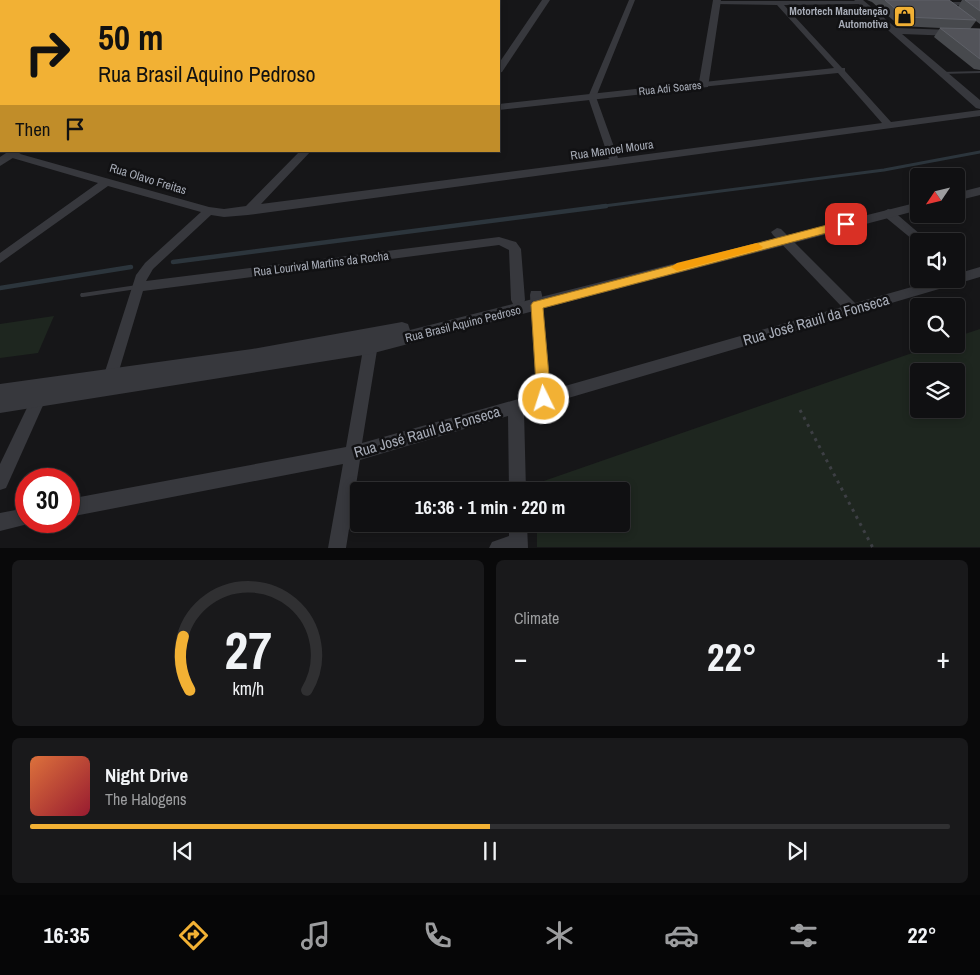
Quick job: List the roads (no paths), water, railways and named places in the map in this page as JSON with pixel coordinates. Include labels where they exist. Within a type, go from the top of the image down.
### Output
[{"type":"street","points":[[500,69],[546,0]]},
{"type":"street","points":[[615,162],[592,97],[632,0]]},
{"type":"street","points":[[704,85],[717,2],[859,1],[980,106]]},
{"type":"street","points":[[942,2],[980,4]]},
{"type":"street","points":[[942,2],[959,14]]},
{"type":"street","points":[[780,3],[889,124]]},
{"type":"street","points":[[893,31],[980,34]]},
{"type":"street","name":"Rua Adi Soares","points":[[500,107],[842,70]]},
{"type":"street","name":"Rua Manoel Moura","points":[[248,211],[980,113]]},
{"type":"street","points":[[248,211],[305,152]]},
{"type":"street","points":[[0,162],[15,153]]},
{"type":"street","name":"Rua Olavo Freitas","points":[[15,153],[209,211],[224,214],[248,211]]},
{"type":"street","points":[[0,259],[107,180]]},
{"type":"street","points":[[965,184],[980,181]]},
{"type":"street","points":[[965,195],[980,191]]},
{"type":"street","name":"Rua Brasil Aquino Pedroso","points":[[0,405],[42,392],[371,341],[780,236],[910,199]]},
{"type":"street","name":"Rua Brasil Aquino Pedroso","points":[[780,236],[910,208]]},
{"type":"street","points":[[108,382],[142,275],[149,266],[209,211]]},
{"type":"street","points":[[888,213],[912,233]]},
{"type":"street","points":[[780,236],[853,309]]},
{"type":"street","name":"Rua Lourival Martins da Rocha","points":[[137,287],[505,242],[512,245],[515,249],[518,300]]},
{"type":"street","name":"Rua José Rauil da Fonseca","points":[[965,273],[980,272]]},
{"type":"street","name":"Rua José Rauil da Fonseca","points":[[80,506],[354,454],[853,309],[915,288]]},
{"type":"street","name":"Rua Brasil Aquino Pedroso","points":[[371,341],[433,322],[518,300],[536,300]]},
{"type":"street","points":[[536,300],[544,399]]},
{"type":"street","points":[[337,548],[354,454],[371,341]]},
{"type":"street","name":"Rua Brasil Aquino Pedroso","points":[[0,392],[42,392]]},
{"type":"street","points":[[0,482],[42,392]]},
{"type":"street","points":[[516,407],[518,482]]},
{"type":"street","points":[[0,522],[15,519]]},
{"type":"street","points":[[498,548],[519,545],[518,532]]},
{"type":"lane","points":[[941,73],[980,72]]},
{"type":"lane","points":[[83,295],[137,287]]},
{"type":"waterway","points":[[596,207],[884,170],[980,152]]},
{"type":"waterway","points":[[173,262],[606,206]]},
{"type":"waterway","points":[[0,288],[131,267]]},
{"type":"place","name":"Motortech Manutenção Automotiva","points":[[904,17]]}]
